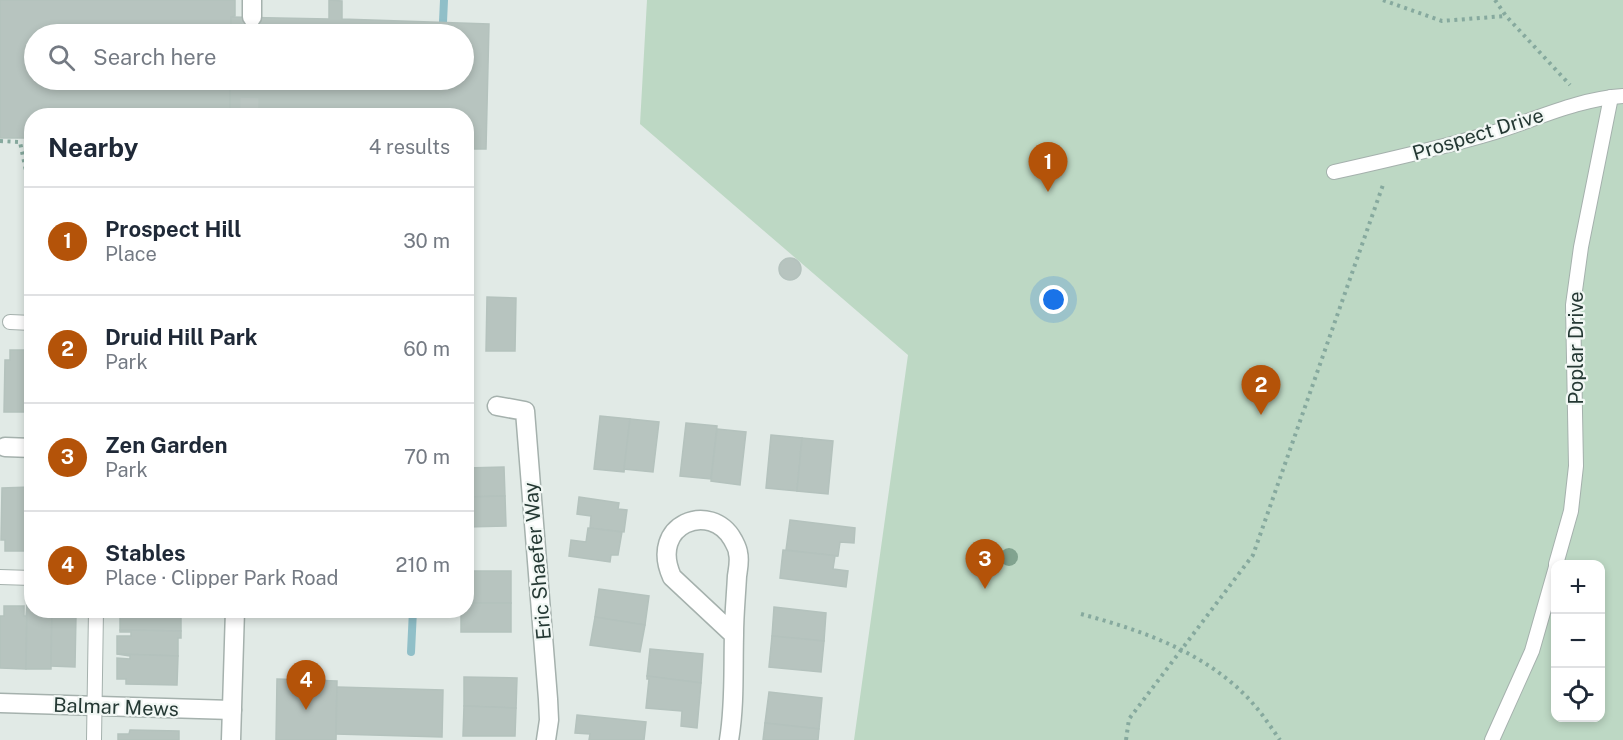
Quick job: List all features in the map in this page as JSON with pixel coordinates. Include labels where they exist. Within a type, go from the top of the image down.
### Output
[{"type":"street","name":"Eric Shaefer Way","points":[[497,406],[525,411],[548,699],[549,720],[546,740]]},
{"type":"street","points":[[5,447],[24,447]]},
{"type":"street","points":[[729,740],[739,553],[733,539],[721,527],[707,520],[680,526],[670,538],[665,550],[666,565],[672,577],[734,635]]},
{"type":"street","points":[[231,740],[235,618]]},
{"type":"street","name":"Balmar Mews","points":[[0,703],[232,710]]},
{"type":"lane","name":"Prospect Drive","points":[[1334,172],[1459,143],[1509,128],[1549,112],[1617,97]]},
{"type":"lane","name":"Poplar Drive","points":[[1558,560],[1571,511],[1576,466],[1573,305],[1581,247],[1617,97]]},
{"type":"lane","points":[[10,322],[24,323]]},
{"type":"lane","points":[[0,577],[24,578]]},
{"type":"lane","name":"Poplar Drive","points":[[1492,740],[1532,651],[1551,584]]},
{"type":"lane","points":[[94,740],[96,618]]},
{"type":"path","points":[[1383,0],[1442,21],[1506,16]]},
{"type":"path","points":[[1496,0],[1506,16],[1586,102]]},
{"type":"path","points":[[0,141],[20,142],[24,161]]},
{"type":"path","points":[[1126,740],[1129,719],[1253,555],[1393,158]]},
{"type":"path","points":[[1081,614],[1143,632],[1208,665],[1255,705],[1280,740]]},
{"type":"green space","points":[[647,0],[1623,0],[1623,740],[854,740],[908,355],[640,124]]},
{"type":"building","points":[[0,0],[235,0],[235,16],[231,17],[231,24],[24,24],[24,90],[230,90],[230,108],[24,108],[24,138],[0,138]]},
{"type":"building","points":[[329,0],[342,1],[342,19],[489,24],[486,149],[474,149],[474,108],[230,108],[230,90],[474,90],[474,24],[231,24],[231,17],[329,19]]},
{"type":"building","points":[[790,258],[798,261],[801,269],[798,277],[790,280],[782,277],[779,269],[782,261]]},
{"type":"building","points":[[487,297],[516,298],[515,351],[486,351]]},
{"type":"building","points":[[10,350],[24,350],[24,412],[4,412],[5,360],[10,360]]},
{"type":"building","points":[[600,416],[630,419],[624,472],[594,469]]},
{"type":"building","points":[[630,419],[659,422],[653,472],[624,469]]},
{"type":"building","points":[[686,423],[717,426],[711,479],[680,476]]},
{"type":"building","points":[[717,429],[746,432],[740,485],[711,481]]},
{"type":"building","points":[[771,435],[802,438],[797,491],[766,488]]},
{"type":"building","points":[[802,438],[833,441],[828,494],[797,491]]},
{"type":"building","points":[[504,467],[505,496],[474,497],[474,468]]},
{"type":"building","points":[[24,487],[24,551],[5,551],[5,540],[1,540],[2,488]]},
{"type":"building","points":[[505,496],[506,526],[474,527],[474,497]]},
{"type":"building","points":[[579,497],[619,503],[618,509],[627,510],[624,532],[590,528],[591,516],[577,514]]},
{"type":"building","points":[[790,520],[855,528],[854,543],[840,542],[838,556],[786,550]]},
{"type":"building","points":[[588,528],[622,532],[618,555],[611,555],[610,562],[569,556],[571,540],[586,542]]},
{"type":"building","points":[[783,550],[838,556],[835,556],[833,569],[848,571],[846,587],[780,578]]},
{"type":"building","points":[[474,571],[511,571],[511,603],[474,603]]},
{"type":"building","points":[[599,589],[649,596],[645,625],[595,617]]},
{"type":"building","points":[[474,603],[511,603],[511,632],[461,632],[461,618],[474,618]]},
{"type":"building","points":[[4,606],[24,606],[24,618],[27,618],[26,669],[0,668],[0,616],[4,616]]},
{"type":"building","points":[[774,607],[826,613],[824,641],[772,636]]},
{"type":"building","points":[[595,617],[645,625],[640,652],[590,645]]},
{"type":"building","points":[[27,618],[52,618],[51,669],[26,669]]},
{"type":"building","points":[[52,618],[76,618],[75,667],[51,666]]},
{"type":"building","points":[[120,618],[181,618],[181,631],[120,630]]},
{"type":"building","points":[[120,630],[181,631],[181,638],[178,638],[178,656],[117,654],[117,636],[131,636],[131,632],[120,632]]},
{"type":"building","points":[[772,636],[824,641],[821,672],[769,667]]},
{"type":"building","points":[[650,649],[703,654],[701,683],[647,676]]},
{"type":"building","points":[[117,654],[178,656],[177,685],[126,684],[126,679],[117,679],[117,658],[130,659],[130,656]]},
{"type":"building","points":[[647,676],[701,683],[697,728],[681,726],[682,711],[646,708],[649,679]]},
{"type":"building","points":[[464,677],[517,678],[516,708],[464,706]]},
{"type":"building","points":[[277,679],[337,681],[336,740],[276,740]]},
{"type":"building","points":[[337,687],[443,690],[442,737],[336,734]]},
{"type":"building","points":[[769,692],[822,698],[819,729],[765,723]]},
{"type":"building","points":[[464,706],[516,708],[515,736],[463,736]]},
{"type":"building","points":[[577,715],[646,722],[644,740],[589,740],[590,734],[575,733]]},
{"type":"building","points":[[765,723],[819,729],[818,740],[763,740]]},
{"type":"building","points":[[130,730],[179,731],[179,740],[118,740],[118,734],[129,734]]},
{"type":"waterway","points":[[443,22],[444,0]]},
{"type":"waterway","points":[[411,652],[413,618]]},
{"type":"tunnel","points":[[252,17],[252,24]]},
{"type":"tunnel","points":[[249,108],[250,90]]},
{"type":"place","name":"Prospect Hill","points":[[1048,192]]},
{"type":"place","name":"Druid Hill Park","points":[[1261,415]]},
{"type":"place","name":"Zen Garden","points":[[985,589]]},
{"type":"place","name":"Stables","points":[[306,710]]}]
